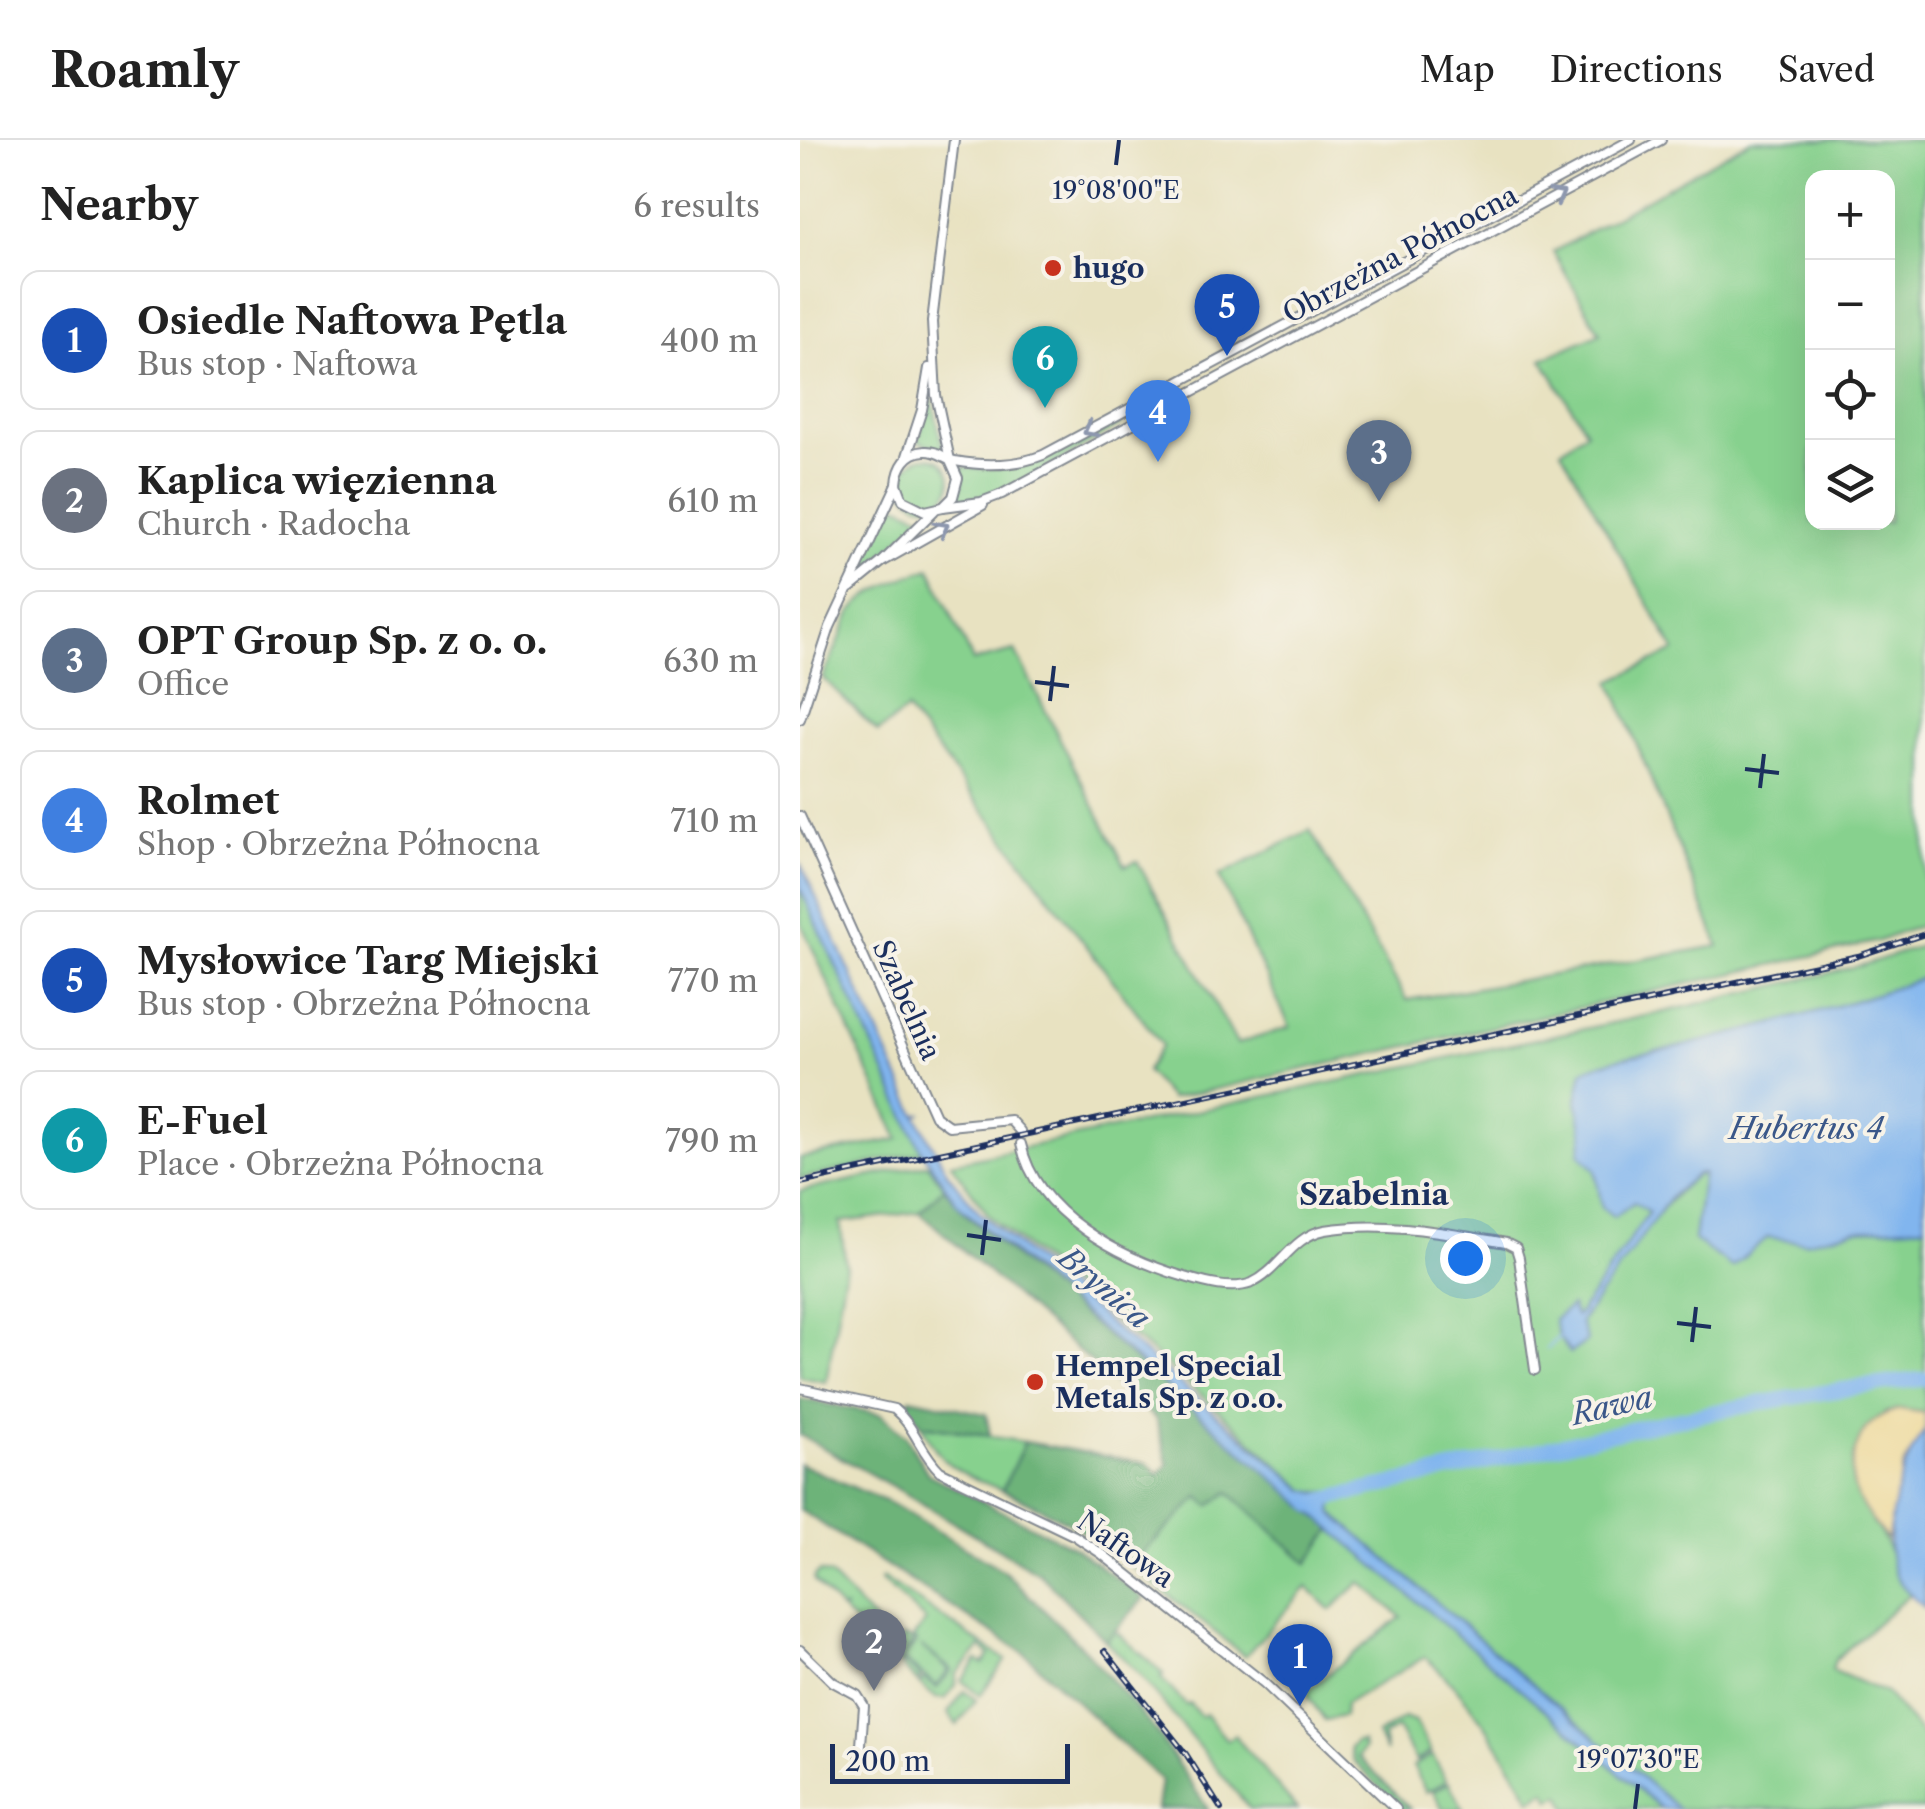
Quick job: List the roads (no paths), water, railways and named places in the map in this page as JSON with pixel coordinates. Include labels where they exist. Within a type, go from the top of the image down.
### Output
[{"type":"street","points":[[938,509],[910,506],[897,484],[922,410],[932,354],[939,249],[954,140]]},
{"type":"street","name":"Obrzeżna Północna","points":[[950,460],[1001,464],[1036,458],[1631,140]]},
{"type":"street","name":"Obrzeżna Północna","points":[[938,509],[1002,494],[1661,140]]},
{"type":"street","points":[[1438,244],[1445,256]]},
{"type":"street","points":[[847,591],[957,488],[958,478],[950,460],[936,394],[932,354]]},
{"type":"street","points":[[1176,384],[1183,396]]},
{"type":"street","points":[[906,459],[928,450],[950,460]]},
{"type":"street","points":[[800,719],[830,626],[897,484]]},
{"type":"street","points":[[882,562],[1002,494]]},
{"type":"street","name":"Szabelnia","points":[[800,816],[935,1116],[950,1126],[1010,1120],[1020,1131]]},
{"type":"street","points":[[1021,1144],[1032,1177],[1066,1215],[1114,1249],[1154,1268],[1220,1286],[1255,1282],[1301,1240],[1321,1230],[1415,1228],[1506,1243],[1516,1248],[1519,1258],[1535,1370]]},
{"type":"street","name":"Naftowa","points":[[800,1388],[894,1409],[913,1429],[927,1457],[940,1471],[1075,1536],[1102,1554],[1264,1684],[1396,1809]]},
{"type":"street","points":[[800,1650],[833,1682],[857,1695],[864,1706],[860,1758]]},
{"type":"water","points":[[800,862],[904,1089],[916,1114],[920,1114],[917,1116],[948,1174],[981,1214],[1305,1490],[1322,1494],[1320,1502],[1333,1504],[1332,1513],[1679,1809],[1662,1809],[958,1205],[920,1148],[800,888]]},
{"type":"water","name":"Hubertus 4","points":[[1925,977],[1925,1226],[1855,1230],[1804,1242],[1768,1237],[1732,1267],[1694,1240],[1703,1174],[1697,1174],[1672,1195],[1580,1322],[1587,1341],[1570,1353],[1554,1320],[1571,1306],[1575,1316],[1579,1314],[1649,1212],[1634,1202],[1614,1217],[1602,1207],[1595,1169],[1580,1154],[1583,1134],[1577,1100],[1583,1071],[1621,1058],[1807,1014]]},
{"type":"water","points":[[1925,1430],[1925,1608],[1896,1577],[1890,1538],[1901,1479]]},
{"type":"waterway","points":[[1547,1349],[1559,1337]]},
{"type":"waterway","name":"Rawa","points":[[1314,1505],[1697,1415],[1925,1379]]},
{"type":"waterway","name":"Rawa","points":[[1520,1448],[1521,1452]]},
{"type":"railway","points":[[800,1183],[1858,956],[1925,934]]},
{"type":"railway","points":[[1105,1651],[1186,1754],[1221,1809]]},
{"type":"place","name":"hugo","points":[[1053,268]]},
{"type":"place","name":"Mysłowice Targ Miejski","points":[[1227,356]]},
{"type":"place","name":"E-Fuel","points":[[1045,408]]},
{"type":"place","name":"Rolmet","points":[[1158,462]]},
{"type":"place","name":"OPT Group Sp. z o. o.","points":[[1379,502]]},
{"type":"place","name":"Hempel Special Metals Sp. z o.o.","points":[[1035,1382]]},
{"type":"place","name":"Kaplica więzienna","points":[[874,1691]]},
{"type":"place","name":"Osiedle Naftowa Pętla","points":[[1300,1706]]},
{"type":"district","name":"Szabelnia","points":[[1374,1195]]},
{"type":"water label","name":"Brynica","points":[[1104,1288]]}]
